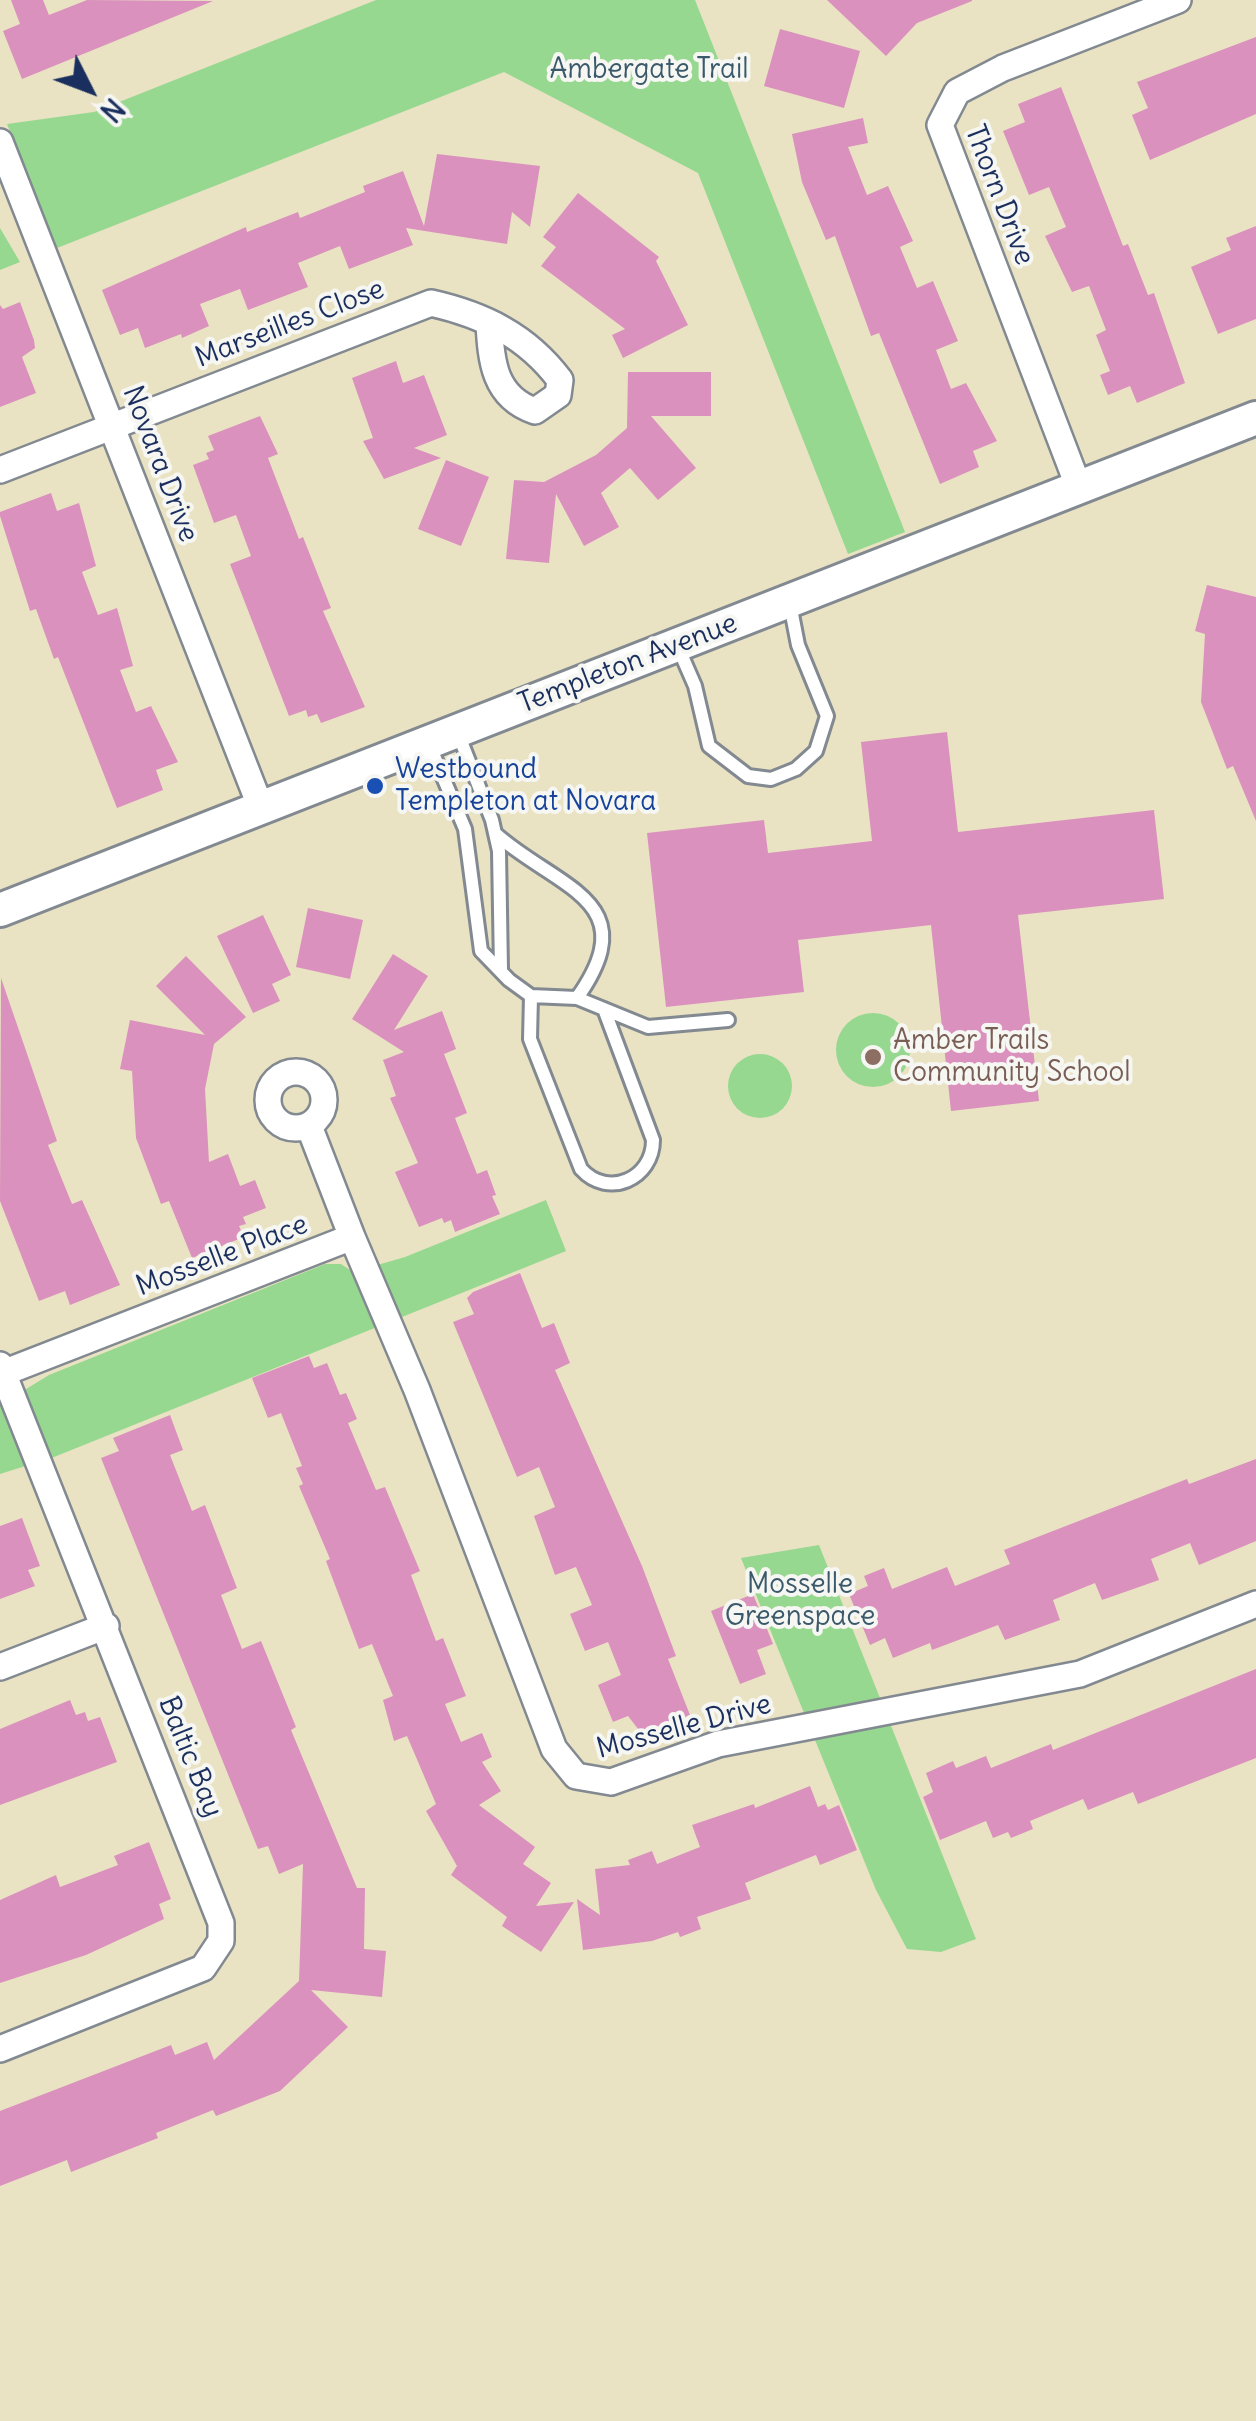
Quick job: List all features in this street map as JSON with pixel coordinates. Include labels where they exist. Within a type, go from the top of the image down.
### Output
[{"type":"street","name":"Thorn Drive","points":[[1079,488],[940,125],[957,92],[1003,68],[1178,0]]},
{"type":"street","name":"Novara Drive","points":[[0,142],[260,808]]},
{"type":"street","name":"Marseilles Close","points":[[0,470],[431,303],[473,313],[489,323]]},
{"type":"street","name":"Templeton Avenue","points":[[0,910],[1256,418]]},
{"type":"street","name":"Mosselle Place","points":[[2,1369],[352,1237],[309,1126]]},
{"type":"street","name":"Mosselle Drive","points":[[352,1237],[417,1390],[554,1750],[566,1768],[588,1781],[623,1780],[730,1742],[1080,1674],[1256,1604]]},
{"type":"street","name":"Baltic Bay","points":[[0,2049],[203,1968],[221,1941],[217,1906],[2,1369]]},
{"type":"street","points":[[0,1667],[106,1626]]},
{"type":"lane","points":[[677,645],[696,686],[710,746],[748,776],[771,779],[796,770],[816,751],[826,716],[798,645],[789,601]]},
{"type":"lane","points":[[443,737],[496,834],[501,870],[500,970]]},
{"type":"lane","points":[[443,737],[465,829],[481,951],[500,970],[531,996],[577,998],[635,1023],[659,1028],[728,1020]]},
{"type":"lane","points":[[496,834],[584,896],[601,918],[605,938],[600,960],[577,998]]},
{"type":"lane","points":[[531,996],[530,1039],[581,1169],[595,1182],[609,1186],[637,1175],[648,1164],[653,1148],[604,1009]]},
{"type":"green space","name":"Ambergate Trail","points":[[376,0],[695,0],[905,532],[848,554],[698,173],[504,72],[57,248],[7,124],[94,112]]},
{"type":"green space","points":[[0,228],[20,262],[0,270]]},
{"type":"green space","points":[[873,1013],[899,1024],[910,1050],[899,1076],[873,1087],[847,1076],[836,1050],[847,1024]]},
{"type":"green space","points":[[760,1054],[783,1063],[792,1086],[783,1109],[760,1118],[737,1109],[728,1086],[737,1063]]},
{"type":"green space","points":[[546,1200],[566,1251],[54,1457],[0,1474],[0,1405],[49,1375],[325,1264],[341,1264],[353,1272],[405,1257]]},
{"type":"green space","name":"Mosselle Greenspace","points":[[819,1545],[976,1939],[941,1952],[907,1949],[876,1890],[741,1558]]},
{"type":"building","points":[[11,0],[43,0],[49,15],[87,0],[213,1],[22,79],[3,31],[20,24]]},
{"type":"building","points":[[827,0],[972,1],[917,23],[886,56]]},
{"type":"building","points":[[780,29],[860,51],[844,108],[764,86]]},
{"type":"building","points":[[1256,37],[1256,114],[1150,160],[1132,115],[1148,108],[1137,82]]},
{"type":"building","points":[[1061,87],[1123,246],[1128,244],[1148,295],[1154,293],[1185,383],[1137,403],[1130,386],[1108,395],[1100,375],[1110,371],[1096,335],[1106,330],[1089,286],[1072,292],[1045,236],[1066,227],[1049,187],[1029,195],[1003,131],[1025,122],[1018,104]]},
{"type":"building","points":[[863,118],[868,143],[848,147],[867,195],[888,186],[913,241],[900,247],[917,288],[933,281],[958,341],[936,350],[951,389],[966,383],[997,441],[973,451],[979,467],[940,484],[879,333],[871,336],[835,236],[826,240],[802,182],[792,134]]},
{"type":"building","points":[[437,154],[540,166],[530,227],[512,212],[507,244],[406,228],[413,245],[349,269],[340,246],[298,263],[308,287],[248,310],[240,289],[200,304],[209,326],[182,338],[181,334],[145,348],[138,328],[120,335],[102,290],[246,227],[247,232],[298,212],[300,218],[365,192],[363,186],[403,171],[424,226]]},
{"type":"building","points":[[578,193],[659,257],[656,261],[688,325],[623,358],[612,335],[625,329],[541,266],[556,247],[543,237]]},
{"type":"building","points":[[1256,226],[1256,319],[1218,334],[1191,267],[1231,250],[1226,238]]},
{"type":"building","points":[[20,302],[35,348],[22,357],[36,393],[0,407],[0,305],[3,309]]},
{"type":"building","points":[[396,361],[403,383],[424,375],[447,435],[414,448],[441,458],[384,479],[363,441],[373,438],[352,378]]},
{"type":"building","points":[[628,372],[711,372],[711,416],[651,416],[696,468],[658,500],[630,468],[601,493],[619,527],[584,546],[556,494],[549,563],[506,559],[514,480],[544,482],[596,455],[627,428]]},
{"type":"building","points":[[260,416],[278,454],[268,458],[331,608],[323,611],[365,707],[321,723],[317,714],[308,717],[306,710],[289,716],[230,564],[251,556],[236,515],[214,523],[193,465],[209,459],[206,453],[214,450],[208,436]]},
{"type":"building","points":[[446,460],[489,477],[461,546],[418,529]]},
{"type":"building","points":[[51,493],[57,511],[79,503],[96,566],[82,572],[98,615],[117,608],[133,666],[120,670],[136,712],[151,706],[178,762],[156,770],[163,790],[117,808],[58,657],[54,659],[36,609],[30,611],[0,516],[0,512]]},
{"type":"building","points":[[1207,585],[1256,597],[1256,821],[1233,766],[1227,769],[1201,702],[1205,634],[1195,631]]},
{"type":"building","points":[[947,732],[958,832],[1154,810],[1164,899],[1018,915],[1039,1101],[951,1111],[931,925],[798,940],[804,992],[666,1007],[647,833],[764,820],[768,853],[872,841],[861,742]]},
{"type":"building","points":[[308,908],[363,920],[350,979],[296,967]]},
{"type":"building","points":[[263,915],[291,975],[272,984],[280,1001],[253,1013],[217,936]]},
{"type":"building","points":[[393,954],[428,976],[394,1030],[442,1011],[456,1049],[444,1054],[467,1113],[455,1118],[477,1174],[487,1170],[496,1195],[492,1196],[500,1214],[455,1232],[451,1220],[444,1223],[442,1218],[419,1227],[395,1172],[418,1163],[390,1098],[396,1096],[383,1060],[404,1052],[352,1019]]},
{"type":"building","points":[[186,956],[246,1017],[214,1044],[205,1089],[209,1162],[228,1154],[240,1186],[255,1180],[266,1208],[243,1217],[246,1224],[239,1226],[244,1237],[192,1258],[169,1201],[161,1204],[136,1138],[132,1071],[120,1069],[130,1020],[205,1035],[156,986]]},
{"type":"building","points":[[1,978],[57,1141],[48,1145],[72,1204],[82,1200],[120,1285],[70,1305],[65,1291],[39,1301],[0,1201]]},
{"type":"building","points":[[520,1273],[542,1328],[554,1323],[570,1363],[555,1370],[642,1566],[676,1656],[668,1659],[690,1715],[642,1734],[628,1716],[613,1722],[598,1685],[621,1675],[608,1642],[585,1651],[570,1614],[592,1605],[576,1567],[555,1575],[534,1516],[555,1507],[539,1467],[517,1477],[453,1322],[474,1314],[467,1298],[473,1292]]},
{"type":"building","points":[[309,1356],[314,1368],[327,1363],[340,1395],[346,1393],[357,1419],[348,1423],[376,1490],[385,1487],[420,1571],[411,1575],[436,1641],[443,1638],[466,1696],[445,1704],[461,1742],[482,1733],[492,1757],[482,1762],[501,1791],[479,1805],[535,1847],[523,1864],[551,1883],[536,1906],[574,1902],[541,1952],[502,1926],[507,1917],[451,1875],[457,1866],[426,1811],[436,1804],[407,1736],[394,1741],[383,1700],[393,1696],[372,1644],[359,1649],[326,1561],[330,1559],[299,1486],[303,1484],[296,1468],[302,1466],[281,1413],[268,1418],[252,1378]]},
{"type":"building","points":[[170,1415],[183,1450],[170,1455],[192,1511],[205,1505],[237,1588],[221,1595],[242,1649],[261,1641],[296,1727],[291,1730],[357,1888],[365,1888],[364,1949],[386,1951],[382,1997],[311,1990],[348,2027],[280,2091],[216,2116],[213,2110],[156,2133],[158,2138],[71,2172],[67,2160],[0,2186],[0,2111],[171,2045],[175,2055],[207,2042],[214,2060],[299,1981],[303,1864],[279,1874],[268,1846],[258,1849],[101,1458],[119,1451],[113,1438]]},
{"type":"building","points":[[1256,1459],[1256,1541],[1199,1565],[1190,1543],[1151,1559],[1159,1580],[1102,1600],[1095,1583],[1053,1600],[1060,1620],[1005,1640],[998,1625],[932,1650],[930,1643],[893,1658],[885,1638],[870,1645],[849,1594],[868,1586],[864,1576],[884,1568],[892,1589],[947,1567],[955,1586],[1010,1564],[1004,1550],[1187,1479],[1189,1484]]},
{"type":"building","points":[[22,1518],[40,1566],[28,1570],[35,1586],[0,1599],[0,1526]]},
{"type":"building","points":[[753,1594],[773,1644],[757,1650],[766,1674],[740,1684],[711,1611]]},
{"type":"building","points":[[1256,1669],[1256,1758],[1138,1804],[1133,1792],[1088,1810],[1083,1799],[1030,1821],[1033,1829],[1011,1838],[1008,1832],[993,1838],[986,1821],[940,1840],[923,1797],[933,1792],[926,1773],[953,1761],[956,1768],[986,1756],[991,1768],[1051,1744],[1053,1750]]},
{"type":"building","points":[[70,1700],[76,1715],[85,1712],[88,1721],[100,1717],[117,1762],[0,1805],[0,1729]]},
{"type":"building","points":[[810,1786],[818,1807],[825,1804],[828,1810],[839,1805],[857,1850],[820,1865],[816,1855],[745,1883],[751,1899],[697,1917],[701,1929],[680,1937],[678,1932],[652,1941],[583,1950],[577,1899],[600,1915],[595,1869],[630,1865],[628,1860],[652,1851],[657,1864],[700,1847],[692,1825],[754,1804],[755,1808]]},
{"type":"building","points":[[149,1842],[171,1899],[159,1904],[164,1919],[86,1955],[0,1983],[0,1900],[56,1875],[60,1887],[118,1865],[114,1856]]},
{"type":"place","name":"Westbound Templeton at Novara","points":[[375,786]]},
{"type":"place","name":"Amber Trails Community School","points":[[873,1057]]}]
